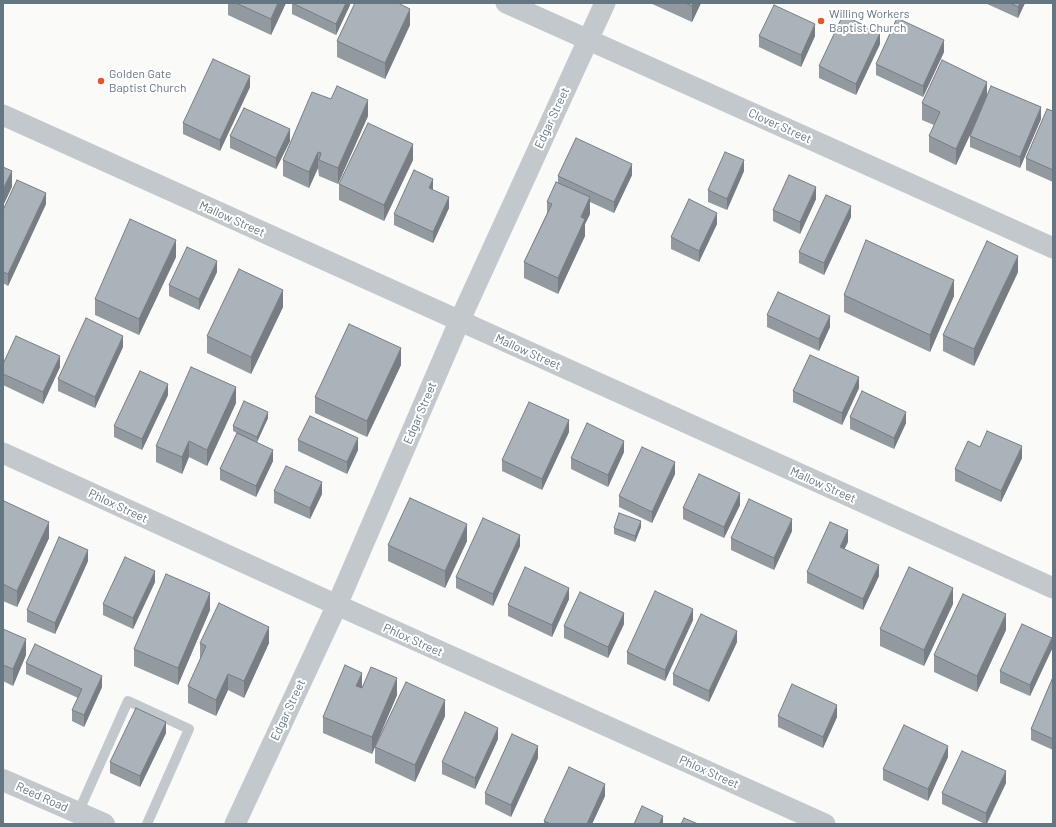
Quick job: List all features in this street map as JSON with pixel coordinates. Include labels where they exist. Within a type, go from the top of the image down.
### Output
[{"type":"street","name":"Clover Street","points":[[506,3],[1053,248]]},
{"type":"street","name":"Edgar Street","points":[[235,824],[337,605],[459,322],[604,3]]},
{"type":"street","name":"Mallow Street","points":[[3,115],[459,322],[1053,588]]},
{"type":"street","name":"Phlox Street","points":[[3,453],[825,824]]},
{"type":"street","name":"Reed Road","points":[[3,780],[104,824]]},
{"type":"lane","points":[[78,813],[128,701],[189,729],[147,824]]},
{"type":"building","points":[[236,3],[278,3],[271,19]]},
{"type":"building","points":[[292,3],[346,3],[336,24]]},
{"type":"building","points":[[355,3],[398,3],[410,9],[385,63],[337,41]]},
{"type":"building","points":[[685,3],[693,3],[692,6]]},
{"type":"building","points":[[1010,3],[1020,3],[1018,7]]},
{"type":"building","points":[[774,5],[815,24],[801,55],[759,36]]},
{"type":"building","points":[[843,15],[880,33],[856,84],[819,66]]},
{"type":"building","points":[[897,18],[944,40],[923,86],[876,64]]},
{"type":"building","points":[[213,59],[250,76],[220,140],[183,123]]},
{"type":"building","points":[[942,60],[987,82],[956,149],[929,136],[940,112],[922,103]]},
{"type":"building","points":[[337,86],[368,100],[338,168],[319,160],[321,153],[318,152],[309,172],[283,160],[312,92],[331,99]]},
{"type":"building","points":[[991,86],[1041,107],[1020,157],[970,136]]},
{"type":"building","points":[[244,108],[290,129],[276,158],[230,136]]},
{"type":"building","points":[[1047,109],[1053,111],[1053,170],[1026,158]]},
{"type":"building","points":[[368,123],[413,144],[384,205],[339,184]]},
{"type":"building","points":[[576,138],[632,164],[614,202],[558,176]]},
{"type":"building","points":[[725,152],[744,160],[727,199],[708,190]]},
{"type":"building","points":[[3,167],[12,171],[3,189]]},
{"type":"building","points":[[414,170],[433,179],[429,188],[449,197],[433,232],[394,214]]},
{"type":"building","points":[[789,175],[816,187],[800,222],[773,210]]},
{"type":"building","points":[[17,180],[46,193],[8,274],[3,272],[3,210]]},
{"type":"building","points":[[556,182],[590,197],[581,217],[585,219],[558,278],[524,262],[552,204],[547,202]]},
{"type":"building","points":[[826,195],[851,206],[824,263],[799,252]]},
{"type":"building","points":[[689,199],[717,213],[699,251],[671,237]]},
{"type":"building","points":[[130,219],[176,240],[139,319],[95,299]]},
{"type":"building","points":[[866,240],[954,280],[930,335],[844,295]]},
{"type":"building","points":[[987,241],[1018,256],[974,349],[943,335]]},
{"type":"building","points":[[187,247],[217,261],[199,299],[169,285]]},
{"type":"building","points":[[239,269],[283,290],[251,357],[207,336]]},
{"type":"building","points":[[778,292],[830,316],[819,339],[767,315]]},
{"type":"building","points":[[86,318],[123,336],[95,397],[58,379]]},
{"type":"building","points":[[349,324],[401,348],[367,421],[315,397]]},
{"type":"building","points":[[16,336],[60,356],[43,392],[3,374],[3,364]]},
{"type":"building","points":[[810,355],[859,377],[842,413],[793,391]]},
{"type":"building","points":[[191,367],[236,387],[207,450],[189,441],[182,457],[156,446]]},
{"type":"building","points":[[140,371],[168,384],[142,439],[114,426]]},
{"type":"building","points":[[862,391],[906,412],[894,438],[850,417]]},
{"type":"building","points":[[244,401],[268,412],[257,437],[233,426]]},
{"type":"building","points":[[529,402],[569,420],[542,479],[502,460]]},
{"type":"building","points":[[310,416],[358,438],[347,462],[298,440]]},
{"type":"building","points":[[587,423],[624,441],[608,475],[571,458]]},
{"type":"building","points":[[987,431],[1022,446],[1001,491],[955,469],[968,441],[980,447]]},
{"type":"building","points":[[237,433],[273,450],[256,486],[220,469]]},
{"type":"building","points":[[642,447],[675,462],[652,512],[619,496]]},
{"type":"building","points":[[286,466],[322,482],[310,508],[274,491]]},
{"type":"building","points":[[699,474],[740,493],[724,527],[683,508]]},
{"type":"building","points":[[410,498],[467,524],[445,571],[388,545]]},
{"type":"building","points":[[749,499],[792,519],[774,558],[731,538]]},
{"type":"building","points":[[4,501],[49,522],[17,591],[3,584]]},
{"type":"building","points":[[619,513],[641,521],[635,536],[614,528]]},
{"type":"building","points":[[483,518],[520,535],[493,594],[456,577]]},
{"type":"building","points":[[830,522],[848,530],[840,547],[879,565],[863,599],[807,572]]},
{"type":"building","points":[[59,537],[88,550],[55,623],[27,610]]},
{"type":"building","points":[[125,557],[155,571],[133,618],[103,604]]},
{"type":"building","points":[[525,567],[569,588],[552,625],[508,605]]},
{"type":"building","points":[[909,567],[953,588],[924,650],[880,629]]},
{"type":"building","points":[[166,574],[210,593],[178,668],[134,649]]},
{"type":"building","points":[[655,591],[693,609],[665,670],[627,652]]},
{"type":"building","points":[[580,592],[624,613],[608,647],[564,626]]},
{"type":"building","points":[[963,594],[1006,614],[977,676],[934,655]]},
{"type":"building","points":[[219,603],[269,627],[244,681],[228,674],[216,700],[188,686],[206,646],[200,643]]},
{"type":"building","points":[[701,614],[737,631],[709,691],[673,674]]},
{"type":"building","points":[[1022,624],[1052,638],[1030,685],[1000,671]]},
{"type":"building","points":[[3,629],[26,639],[13,669],[3,665]]},
{"type":"building","points":[[35,644],[102,676],[84,715],[72,710],[82,689],[26,663]]},
{"type":"building","points":[[345,665],[362,673],[356,686],[362,688],[371,667],[397,678],[372,737],[323,717]]},
{"type":"building","points":[[1053,677],[1053,739],[1031,729]]},
{"type":"building","points":[[406,682],[445,700],[415,765],[375,747]]},
{"type":"building","points":[[792,684],[837,705],[823,737],[778,716]]},
{"type":"building","points":[[136,708],[166,722],[140,776],[110,762]]},
{"type":"building","points":[[465,712],[498,728],[475,778],[442,762]]},
{"type":"building","points":[[904,725],[948,746],[928,789],[883,769]]},
{"type":"building","points":[[512,734],[538,746],[511,805],[485,793]]},
{"type":"building","points":[[962,751],[1006,771],[986,813],[942,793]]},
{"type":"building","points":[[569,767],[605,784],[587,824],[551,824],[544,821]]},
{"type":"building","points":[[642,806],[663,816],[659,824],[634,824]]},
{"type":"building","points":[[684,818],[698,824],[681,824]]},
{"type":"place","name":"Willing Workers Baptist Church","points":[[821,21]]},
{"type":"place","name":"Golden Gate Baptist Church","points":[[101,81]]}]
